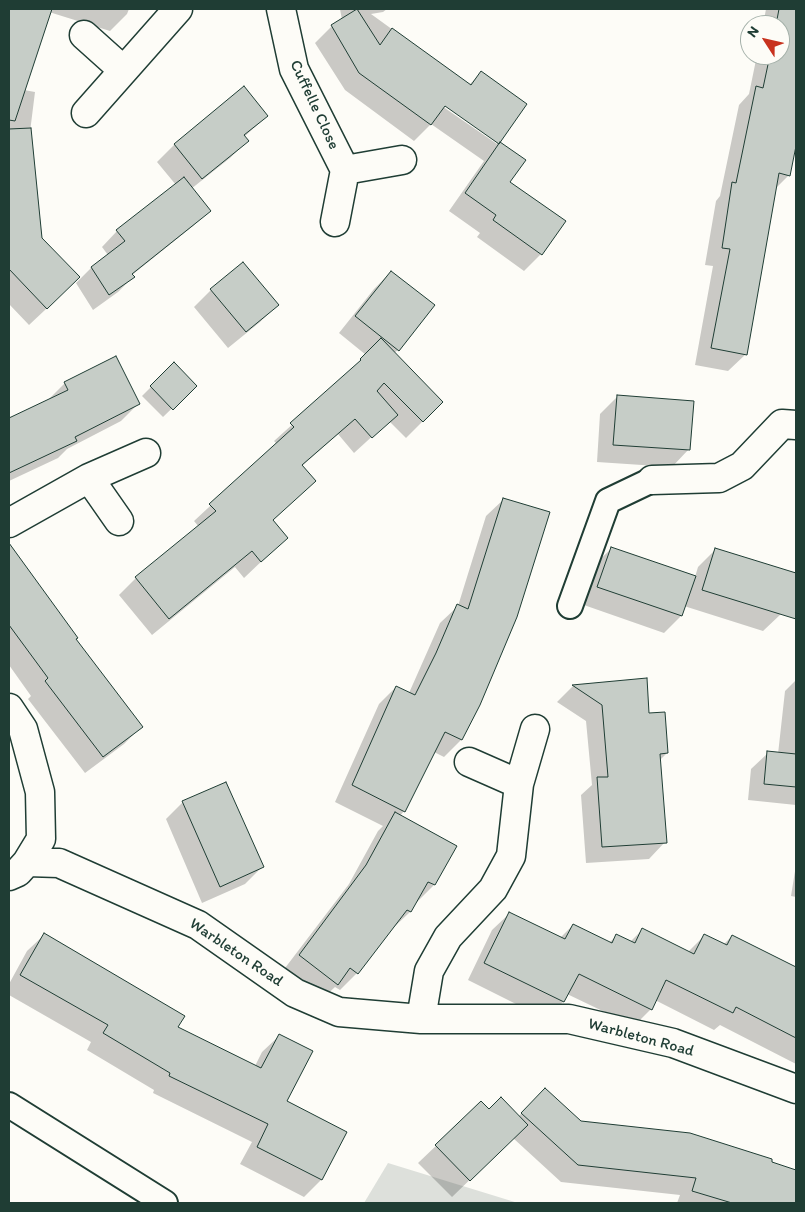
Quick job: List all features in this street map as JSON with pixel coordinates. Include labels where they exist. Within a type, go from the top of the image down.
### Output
[{"type":"street","points":[[86,113],[178,9]]},
{"type":"street","name":"Cuffelle Close","points":[[281,9],[294,70],[345,170],[335,222]]},
{"type":"street","points":[[84,35],[124,70]]},
{"type":"street","name":"Cuffelle Close","points":[[345,170],[402,160]]},
{"type":"street","points":[[652,480],[719,478],[742,466],[782,424],[796,425]]},
{"type":"street","points":[[9,523],[89,478],[146,453]]},
{"type":"street","points":[[89,478],[119,521]]},
{"type":"street","points":[[9,708],[24,730],[40,792],[40,839],[18,869]]},
{"type":"street","points":[[421,1019],[429,971],[448,937],[493,889],[511,856],[519,784],[535,729]]},
{"type":"street","points":[[469,762],[519,784]]},
{"type":"street","name":"Warbleton Road","points":[[18,869],[59,863],[198,925],[295,993],[339,1012],[421,1019],[569,1019],[673,1043],[796,1089]]},
{"type":"lane","points":[[570,606],[608,500],[652,480]]},
{"type":"lane","points":[[9,1105],[165,1203]]},
{"type":"shaded area","points":[[388,1163],[518,1203],[364,1203]]},
{"type":"building","points":[[9,9],[52,9],[15,121],[9,120]]},
{"type":"building","points":[[357,9],[380,45],[392,28],[471,85],[481,71],[527,104],[499,144],[445,106],[431,125],[359,73],[331,25]]},
{"type":"building","points":[[779,9],[796,9],[796,146],[790,176],[779,173],[747,355],[711,348],[730,249],[722,248],[732,182],[736,183],[756,86],[763,88],[768,65],[790,65],[790,15],[778,15]]},
{"type":"building","points":[[244,86],[268,116],[244,135],[249,141],[202,179],[174,144]]},
{"type":"building","points":[[31,128],[42,238],[80,277],[47,309],[9,269],[9,129]]},
{"type":"building","points":[[500,142],[526,160],[510,182],[566,221],[542,255],[493,220],[496,215],[465,193]]},
{"type":"building","points":[[184,177],[211,211],[132,274],[135,277],[109,295],[91,267],[125,241],[116,230]]},
{"type":"building","points":[[243,262],[279,305],[246,332],[210,289]]},
{"type":"building","points":[[391,271],[435,305],[399,351],[355,316]]},
{"type":"building","points":[[381,338],[443,402],[423,422],[384,383],[377,391],[398,415],[372,438],[355,419],[302,465],[316,481],[273,520],[288,538],[261,562],[252,551],[169,619],[135,577],[216,511],[209,504],[294,427],[290,423],[361,360]]},
{"type":"building","points":[[116,356],[140,404],[75,437],[77,441],[9,473],[9,418],[68,390],[64,382]]},
{"type":"building","points":[[174,362],[197,386],[173,410],[150,386]]},
{"type":"building","points":[[617,395],[694,401],[690,450],[613,445]]},
{"type":"building","points":[[503,498],[550,512],[517,617],[480,705],[462,740],[445,732],[405,812],[352,785],[396,686],[415,695],[457,604],[468,609]]},
{"type":"building","points":[[9,543],[78,638],[76,639],[143,727],[103,757],[45,681],[48,678],[9,625]]},
{"type":"building","points":[[611,547],[696,576],[682,616],[597,587]]},
{"type":"building","points":[[715,548],[796,573],[796,619],[702,590]]},
{"type":"building","points":[[647,678],[649,713],[665,712],[668,753],[660,754],[667,843],[602,847],[597,777],[608,777],[602,705],[572,685]]},
{"type":"building","points":[[767,751],[796,754],[796,787],[764,784]]},
{"type":"building","points":[[226,782],[264,867],[220,887],[182,801]]},
{"type":"building","points":[[395,812],[457,846],[435,885],[428,882],[411,912],[407,910],[358,974],[350,968],[338,985],[299,955],[366,865]]},
{"type":"building","points":[[509,912],[565,939],[573,924],[612,943],[616,934],[635,943],[642,928],[694,954],[704,934],[727,945],[732,935],[796,967],[796,1038],[736,1007],[733,1013],[666,980],[652,1010],[579,974],[564,1002],[484,963]]},
{"type":"building","points":[[44,933],[185,1016],[178,1027],[261,1068],[279,1034],[313,1051],[287,1101],[347,1132],[322,1180],[257,1147],[268,1124],[169,1076],[170,1073],[103,1033],[108,1025],[20,975]]},
{"type":"building","points":[[545,1088],[581,1121],[690,1133],[772,1159],[772,1162],[796,1170],[796,1203],[732,1203],[692,1191],[696,1178],[578,1165],[521,1113]]},
{"type":"building","points":[[501,1097],[528,1125],[470,1181],[435,1145],[481,1101],[489,1109]]}]
